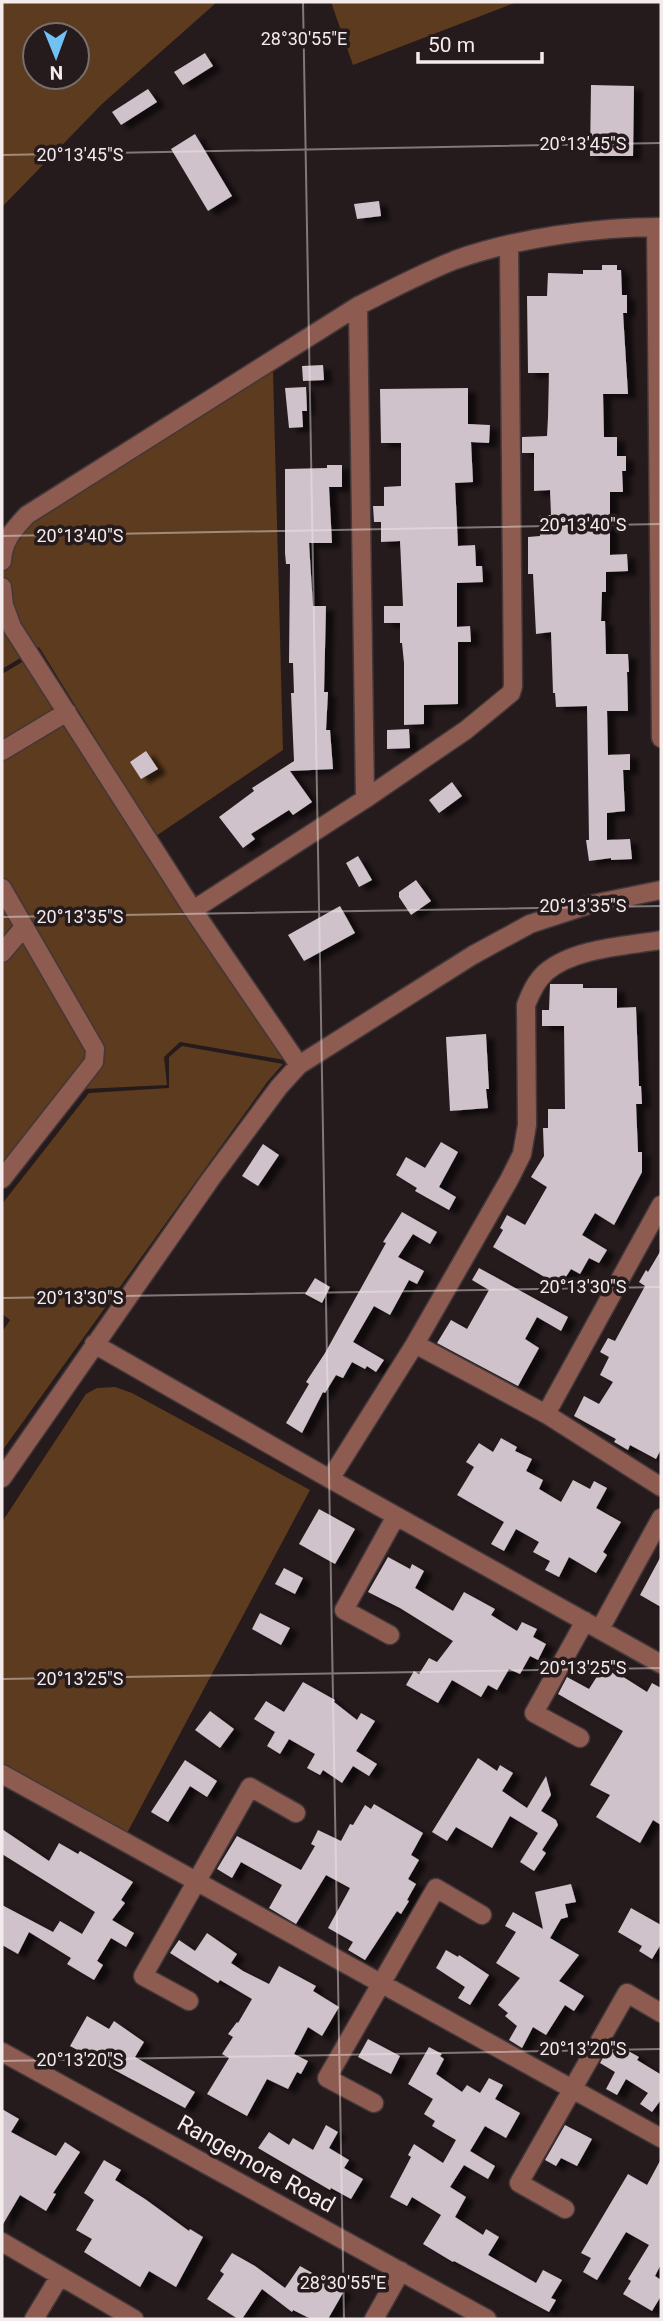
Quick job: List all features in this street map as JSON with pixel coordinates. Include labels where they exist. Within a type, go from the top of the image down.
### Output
[{"type":"street","points":[[2,561],[2,549],[9,535],[27,515],[358,306],[413,278],[457,260],[509,246],[605,229],[659,227],[661,738]]},
{"type":"street","points":[[192,910],[365,799],[466,730],[511,693],[509,246]]},
{"type":"street","points":[[358,306],[365,799]]},
{"type":"street","points":[[2,587],[4,605],[12,626],[192,910],[299,1065]]},
{"type":"street","points":[[2,751],[67,712]]},
{"type":"street","points":[[2,888],[95,1049],[94,1062],[2,1180]]},
{"type":"street","points":[[2,1478],[210,1180],[279,1087],[299,1065],[473,955],[530,924],[588,905],[661,890]]},
{"type":"street","points":[[2,953],[24,927]]},
{"type":"street","points":[[330,1479],[415,1344],[522,1154],[527,1125],[526,1004],[533,987],[544,973],[559,963],[593,951],[661,940]]},
{"type":"street","points":[[546,1414],[661,1205]]},
{"type":"street","points":[[94,1344],[661,1664]]},
{"type":"street","points":[[415,1344],[546,1414],[661,1487]]},
{"type":"street","points":[[390,1635],[344,1609],[396,1516]]},
{"type":"street","points":[[580,1738],[534,1713],[661,1518]]},
{"type":"street","points":[[2,1774],[661,2138]]},
{"type":"street","points":[[189,2001],[143,1976],[196,1881],[250,1787],[296,1813]]},
{"type":"street","points":[[374,2104],[327,2078],[380,1983],[436,1888],[482,1915]]},
{"type":"street","points":[[565,2209],[519,2183],[627,1993],[661,2013]]},
{"type":"street","name":"Rangemore Road","points":[[5,2061],[487,2319]]},
{"type":"street","points":[[2,2242],[134,2319]]},
{"type":"street","points":[[374,2319],[401,2271]]},
{"type":"street","points":[[34,2319],[60,2276]]},
{"type":"shaded area","points":[[2,2],[217,2],[102,104],[2,207]]},
{"type":"shaded area","points":[[331,2],[517,2],[353,65]]},
{"type":"shaded area","points":[[273,371],[283,750],[156,836],[39,647],[2,669],[2,537],[17,540],[32,522]]},
{"type":"shaded area","points":[[24,661],[285,1060],[180,1042],[164,1057],[167,1085],[63,1090],[2,1169],[2,674]]},
{"type":"shaded area","points":[[182,1046],[283,1064],[268,1081],[2,1451],[2,1332],[10,1320],[2,1314],[2,1204],[89,1093],[169,1088],[169,1057]]},
{"type":"shaded area","points":[[115,1387],[132,1393],[310,1490],[126,1835],[2,1763],[2,1522],[86,1394],[97,1388]]},
{"type":"building","points":[[205,53],[213,66],[183,85],[174,72]]},
{"type":"building","points":[[591,85],[634,86],[633,156],[590,156]]},
{"type":"building","points":[[148,89],[157,102],[121,125],[112,112]]},
{"type":"building","points":[[195,134],[232,196],[208,211],[171,149]]},
{"type":"building","points":[[379,201],[381,216],[357,219],[354,204]]},
{"type":"building","points":[[602,265],[617,265],[617,270],[621,270],[622,295],[627,295],[627,313],[623,313],[628,394],[603,394],[604,437],[617,437],[617,456],[626,456],[626,471],[622,471],[623,492],[610,492],[610,555],[627,554],[628,571],[606,572],[606,592],[602,592],[601,621],[605,621],[606,654],[628,654],[629,672],[628,711],[607,711],[608,755],[630,754],[630,770],[623,770],[625,811],[607,813],[607,840],[630,839],[632,859],[589,861],[586,840],[589,840],[587,706],[556,707],[551,632],[536,634],[533,574],[528,574],[528,537],[540,536],[539,516],[551,515],[550,490],[534,491],[534,453],[522,453],[522,437],[547,436],[548,417],[549,373],[528,373],[527,296],[547,296],[548,273],[583,274],[583,270],[602,270]]},
{"type":"building","points":[[323,365],[324,380],[303,381],[302,366]]},
{"type":"building","points":[[306,387],[307,411],[302,411],[303,427],[289,428],[285,388]]},
{"type":"building","points":[[468,388],[468,424],[490,425],[489,443],[471,442],[473,482],[455,483],[458,546],[475,545],[476,566],[482,566],[483,582],[457,583],[457,627],[470,626],[471,642],[458,642],[458,704],[424,705],[424,724],[404,725],[404,663],[400,623],[384,623],[384,606],[403,606],[400,541],[381,542],[381,522],[374,522],[373,506],[384,506],[384,487],[401,486],[401,443],[381,443],[380,389]]},
{"type":"building","points":[[327,465],[342,465],[342,487],[329,487],[332,543],[309,543],[313,606],[326,606],[324,692],[328,692],[326,730],[330,730],[333,769],[290,771],[312,802],[293,815],[289,810],[251,834],[255,839],[243,848],[219,817],[254,791],[252,788],[294,761],[291,693],[294,693],[293,663],[289,663],[290,564],[286,564],[285,553],[285,469],[327,468]]},
{"type":"building","points":[[409,729],[410,748],[387,749],[387,730]]},
{"type":"building","points":[[146,751],[158,769],[141,779],[130,762]]},
{"type":"building","points":[[452,782],[462,796],[439,813],[429,800]]},
{"type":"building","points":[[358,856],[372,880],[359,887],[346,863]]},
{"type":"building","points":[[416,880],[431,901],[411,915],[399,897],[399,892]]},
{"type":"building","points":[[340,906],[355,933],[304,961],[288,935]]},
{"type":"building","points":[[550,984],[617,988],[617,1008],[636,1007],[642,1104],[636,1104],[638,1152],[642,1152],[642,1172],[614,1225],[595,1213],[582,1235],[607,1250],[599,1263],[589,1258],[580,1274],[571,1269],[560,1286],[493,1247],[503,1230],[500,1228],[507,1215],[525,1225],[547,1187],[531,1177],[544,1156],[543,1128],[548,1128],[548,1109],[565,1109],[564,1026],[542,1026],[542,1010],[549,1010]]},
{"type":"building","points":[[486,1034],[488,1108],[450,1111],[446,1037]]},
{"type":"building","points":[[441,1142],[458,1152],[439,1187],[456,1197],[449,1210],[415,1191],[417,1188],[396,1175],[406,1157],[425,1168]]},
{"type":"building","points":[[263,1144],[279,1155],[258,1186],[242,1176]]},
{"type":"building","points":[[402,1212],[437,1232],[430,1244],[413,1234],[398,1257],[424,1271],[417,1284],[409,1280],[390,1315],[374,1306],[353,1342],[384,1360],[376,1372],[352,1362],[343,1378],[336,1375],[325,1393],[323,1392],[302,1433],[286,1423],[309,1384],[306,1382],[325,1353],[386,1243],[383,1242]]},
{"type":"building","points":[[661,1250],[661,1449],[656,1459],[630,1445],[628,1450],[614,1442],[616,1439],[574,1416],[584,1396],[599,1404],[613,1382],[600,1375],[609,1357],[600,1352],[608,1338],[615,1341],[645,1286],[639,1282]]},
{"type":"building","points":[[479,1268],[568,1317],[561,1331],[537,1317],[525,1339],[539,1348],[518,1386],[437,1343],[451,1320],[467,1329],[489,1290],[472,1280]]},
{"type":"building","points":[[315,1278],[330,1287],[322,1303],[305,1294]]},
{"type":"building","points":[[501,1438],[517,1447],[515,1451],[532,1459],[526,1471],[543,1480],[539,1489],[561,1502],[573,1480],[590,1489],[594,1481],[607,1488],[596,1508],[621,1522],[603,1552],[607,1555],[596,1573],[569,1557],[559,1577],[545,1570],[550,1561],[533,1552],[539,1542],[516,1529],[504,1551],[491,1544],[504,1522],[457,1495],[474,1467],[466,1462],[479,1443],[493,1452]]},
{"type":"building","points":[[319,1509],[355,1529],[335,1564],[299,1544]]},
{"type":"building","points":[[661,1556],[661,1607],[640,1595]]},
{"type":"building","points":[[388,1557],[410,1569],[412,1564],[424,1571],[415,1588],[453,1611],[464,1592],[495,1609],[491,1615],[517,1631],[522,1622],[537,1629],[533,1637],[546,1644],[538,1660],[530,1656],[520,1674],[509,1669],[497,1690],[488,1685],[481,1697],[452,1680],[438,1703],[406,1685],[414,1671],[419,1674],[429,1658],[437,1662],[453,1641],[400,1608],[368,1592]]},
{"type":"building","points":[[284,1568],[303,1578],[295,1594],[275,1584]]},
{"type":"building","points":[[260,1613],[290,1628],[281,1645],[252,1629]]},
{"type":"building","points":[[603,1667],[647,1692],[652,1683],[661,1688],[661,1825],[653,1820],[640,1843],[596,1817],[610,1795],[590,1785],[623,1731],[558,1694],[567,1677],[589,1689]]},
{"type":"building","points":[[303,1682],[335,1700],[334,1702],[357,1720],[361,1713],[375,1721],[356,1751],[377,1764],[369,1776],[353,1766],[342,1783],[323,1770],[320,1775],[307,1768],[315,1754],[289,1739],[280,1754],[267,1746],[275,1732],[254,1719],[266,1701],[284,1712]]},
{"type":"building","points":[[210,1711],[234,1729],[220,1748],[195,1730]]},
{"type":"building","points":[[478,1758],[497,1771],[500,1765],[513,1773],[502,1791],[527,1808],[546,1776],[551,1795],[541,1811],[556,1820],[558,1825],[542,1850],[546,1853],[534,1871],[520,1862],[538,1833],[510,1816],[492,1848],[456,1827],[447,1841],[432,1832]]},
{"type":"building","points":[[185,1760],[217,1781],[207,1797],[190,1786],[168,1822],[151,1812]]},
{"type":"building","points":[[374,1804],[423,1833],[411,1855],[419,1860],[408,1879],[416,1884],[407,1900],[409,1901],[401,1914],[397,1911],[365,1960],[348,1950],[353,1942],[328,1928],[350,1888],[326,1875],[296,1924],[269,1908],[282,1885],[241,1862],[232,1878],[217,1869],[237,1836],[301,1870],[315,1846],[311,1844],[318,1830],[341,1841],[365,1805],[371,1809]]},
{"type":"building","points":[[2,1829],[49,1861],[59,1843],[78,1854],[80,1851],[133,1882],[121,1900],[125,1903],[112,1920],[134,1933],[126,1947],[111,1938],[97,1961],[103,1965],[94,1980],[67,1964],[71,1958],[29,1932],[18,1954],[2,1945],[2,1905],[53,1932],[60,1921],[82,1934],[95,1912],[2,1854]]},
{"type":"building","points":[[571,1884],[576,1902],[565,1904],[568,1917],[561,1919],[550,1938],[579,1955],[559,1981],[584,1996],[574,2011],[565,2005],[546,2035],[533,2027],[522,2048],[509,2040],[517,2026],[505,2016],[508,2013],[498,2005],[520,1978],[496,1963],[516,1932],[505,1926],[513,1912],[543,1929],[535,1892]]},
{"type":"building","points":[[631,1908],[661,1925],[661,1944],[652,1959],[639,1951],[642,1946],[618,1932]]},
{"type":"building","points":[[207,1933],[237,1954],[231,1963],[243,1971],[269,1984],[279,1966],[316,1986],[313,1991],[339,2007],[322,2036],[308,2027],[294,2054],[308,2061],[301,2074],[297,2072],[288,2089],[267,2079],[247,2116],[207,2094],[229,2058],[222,2054],[233,2037],[228,2034],[252,1999],[220,1980],[218,1983],[170,1953],[179,1940],[195,1951]]},
{"type":"building","points":[[446,1950],[458,1957],[459,1955],[489,1975],[470,2005],[458,1998],[465,1987],[436,1968]]},
{"type":"building","points":[[87,2016],[109,2029],[114,2021],[144,2042],[135,2057],[195,2092],[185,2108],[70,2046]]},
{"type":"building","points":[[368,2039],[400,2056],[391,2074],[358,2057]]},
{"type":"building","points":[[612,2042],[639,2057],[637,2060],[660,2074],[661,2072],[661,2102],[652,2112],[640,2104],[648,2093],[626,2079],[617,2095],[606,2089],[615,2072],[600,2063]]},
{"type":"building","points":[[429,2047],[442,2054],[440,2056],[444,2059],[436,2074],[462,2092],[467,2085],[480,2093],[489,2078],[503,2085],[495,2099],[520,2113],[506,2138],[485,2126],[470,2151],[495,2166],[488,2179],[464,2165],[450,2187],[466,2197],[455,2217],[483,2235],[486,2229],[499,2237],[488,2255],[536,2283],[543,2270],[562,2280],[551,2298],[556,2300],[549,2312],[423,2244],[441,2215],[412,2197],[407,2206],[390,2197],[411,2157],[408,2155],[414,2144],[443,2163],[456,2140],[432,2126],[435,2121],[424,2114],[433,2099],[408,2084]]},
{"type":"building","points":[[2,2109],[19,2119],[11,2132],[56,2156],[65,2142],[80,2152],[53,2193],[56,2194],[46,2211],[20,2195],[2,2226]]},
{"type":"building","points":[[326,2125],[338,2132],[329,2148],[349,2160],[344,2168],[363,2179],[351,2199],[331,2188],[330,2190],[258,2148],[269,2132],[289,2145],[293,2138],[313,2150]]},
{"type":"building","points":[[565,2125],[592,2139],[577,2166],[561,2158],[556,2166],[545,2160]]},
{"type":"building","points":[[661,2159],[661,2264],[655,2276],[661,2280],[661,2296],[652,2311],[623,2294],[631,2281],[628,2279],[649,2245],[626,2232],[597,2280],[583,2272],[591,2258],[581,2253],[628,2174],[647,2185]]},
{"type":"building","points":[[104,2160],[121,2170],[115,2180],[189,2231],[190,2229],[203,2237],[176,2287],[149,2271],[140,2287],[84,2252],[92,2239],[76,2230],[94,2200],[84,2193]]},
{"type":"building","points":[[232,2253],[285,2288],[300,2266],[344,2291],[328,2319],[311,2319],[293,2310],[292,2312],[262,2289],[242,2319],[238,2319],[207,2299],[224,2274],[220,2271]]}]
